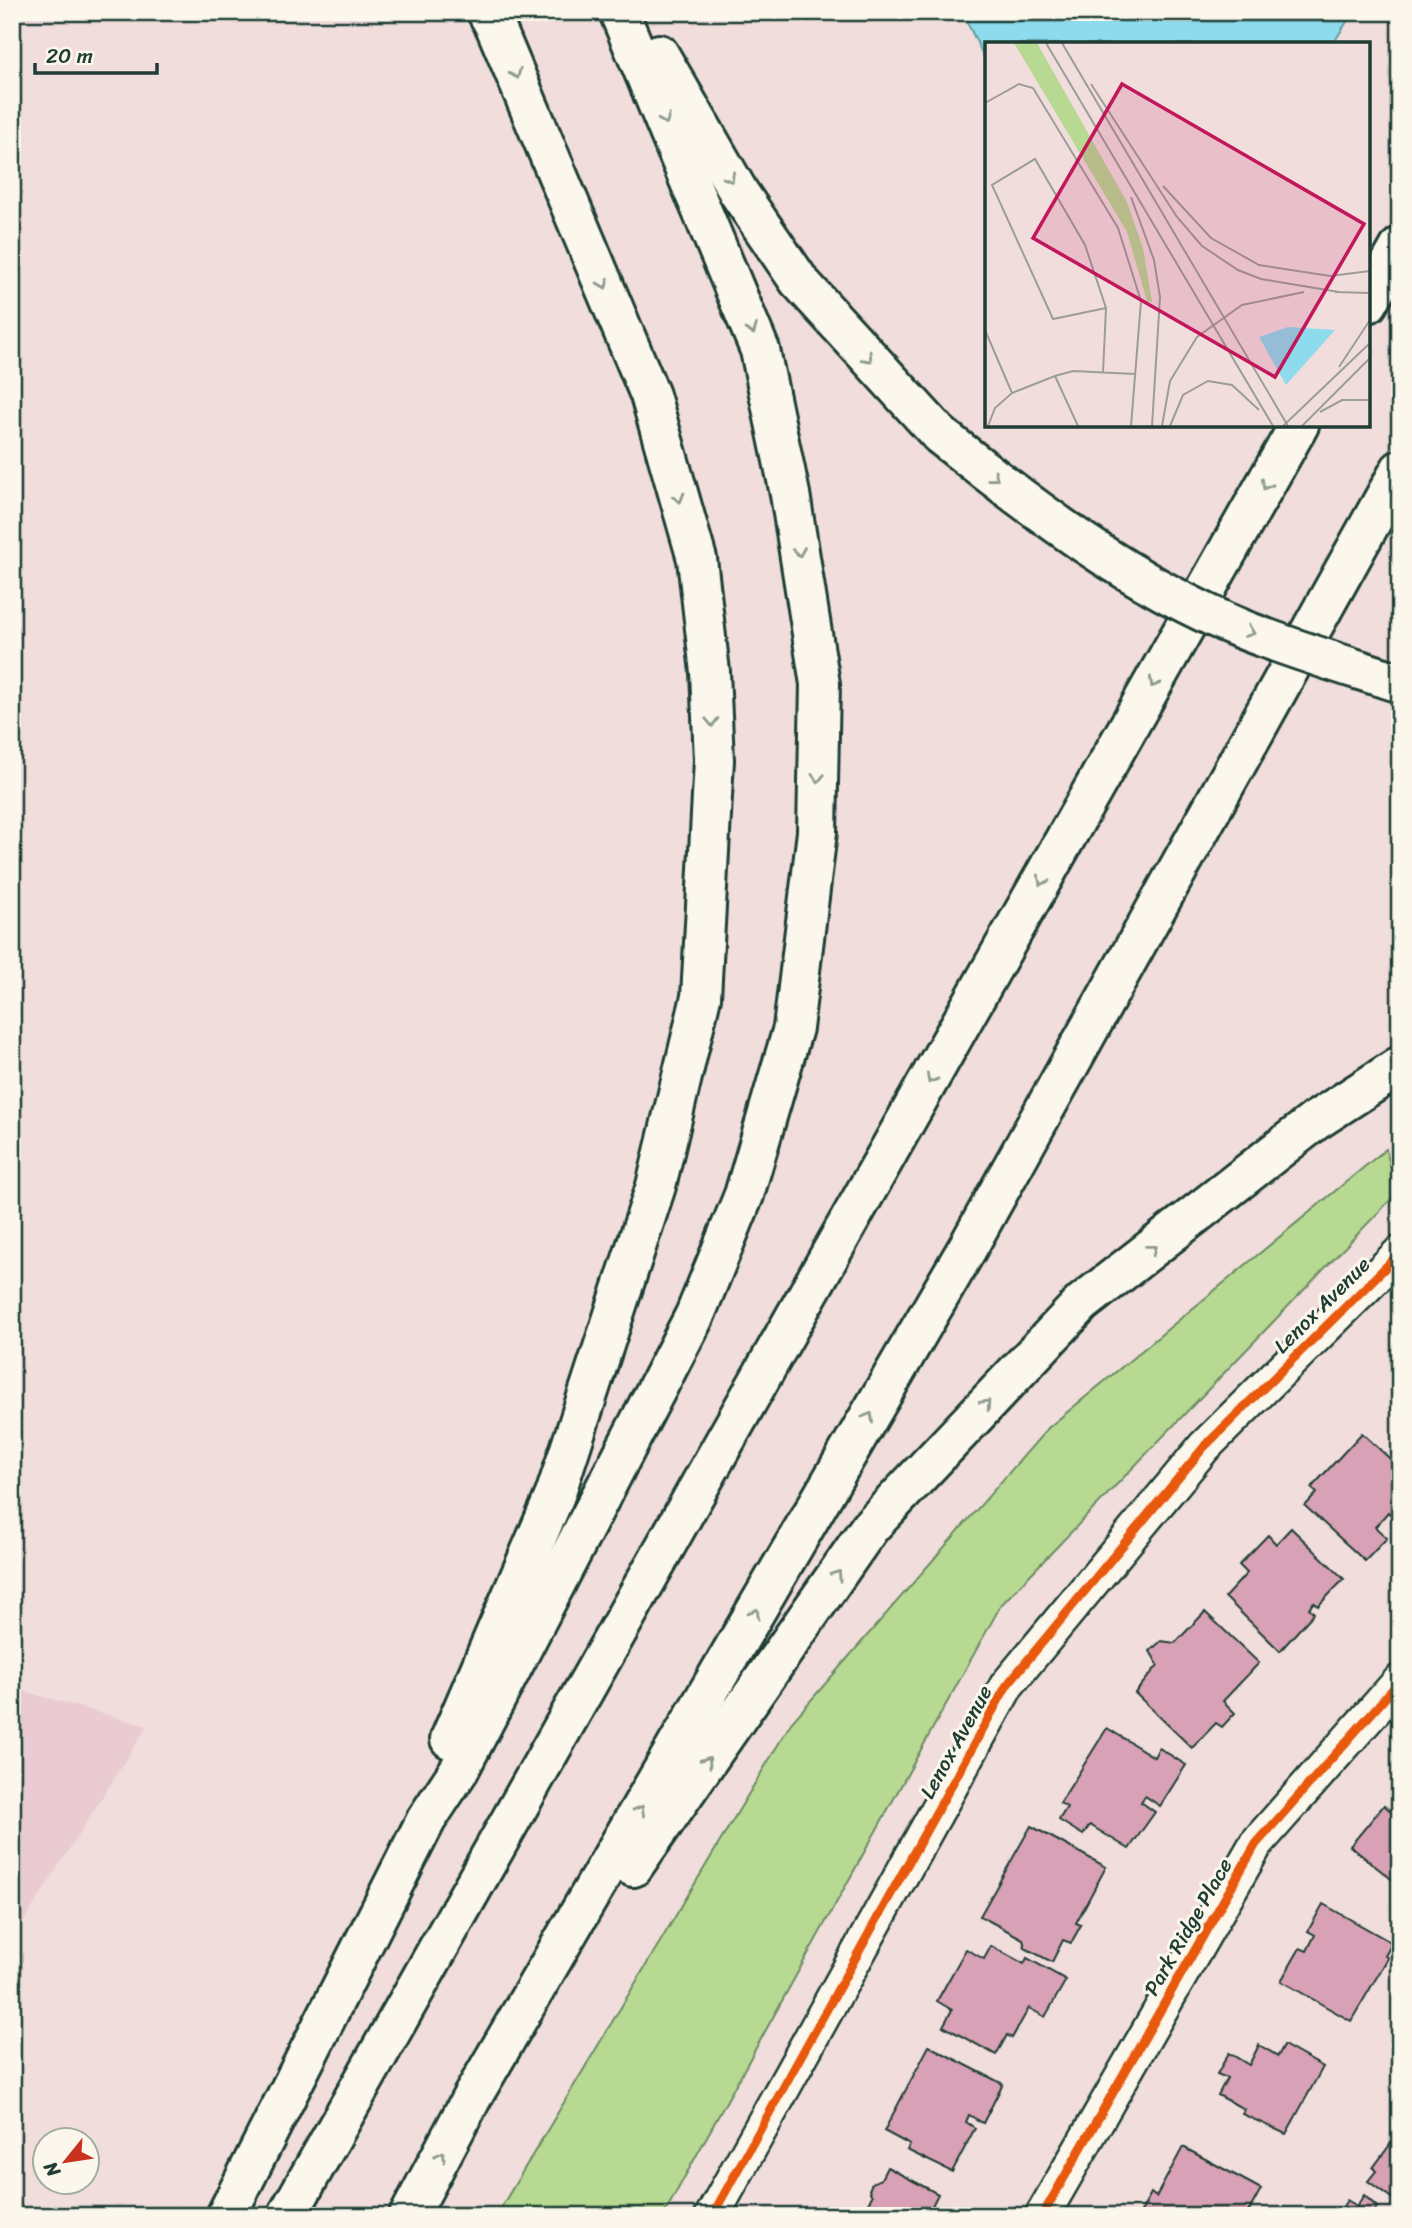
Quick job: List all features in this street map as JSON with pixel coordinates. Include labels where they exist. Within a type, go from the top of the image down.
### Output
[{"type":"highway","points":[[426,1820],[439,1763],[555,1495],[656,1186],[701,997],[714,760],[710,672],[697,559],[649,395],[560,177],[495,26],[486,12]]},
{"type":"highway","points":[[226,2216],[426,1820],[465,1758],[695,1315],[739,1207],[793,1028],[817,832],[820,684],[790,494],[760,350],[618,12]]},
{"type":"highway","points":[[635,12],[739,192],[799,281],[940,435],[1047,520],[1141,579],[1243,629],[1400,683]]},
{"type":"highway","points":[[1370,300],[1400,247]]},
{"type":"highway","points":[[287,2216],[1298,427]]},
{"type":"highway","points":[[409,2216],[471,2099],[968,1247],[1400,470]]},
{"type":"highway","points":[[471,2099],[870,1527],[1082,1303],[1315,1121],[1400,1066]]},
{"type":"street","name":"Lenox Avenue","points":[[712,2216],[1007,1685],[1205,1447],[1400,1253]]},
{"type":"street","name":"Park Ridge Place","points":[[1042,2216],[1256,1844],[1400,1681]]},
{"type":"shaded area","points":[[12,1688],[147,1726],[12,1940]]},
{"type":"green space","points":[[1386,1149],[1397,1193],[1001,1605],[663,2216],[496,2216],[791,1723],[1048,1428]]},
{"type":"water","points":[[962,12],[1353,12],[1334,42],[985,42],[985,59]]},
{"type":"building","points":[[1400,1399],[1400,1413],[1393,1406]]},
{"type":"building","points":[[1362,1433],[1400,1468],[1400,1511],[1394,1518],[1388,1512],[1375,1527],[1387,1538],[1365,1561],[1305,1506],[1317,1493],[1311,1488]]},
{"type":"building","points":[[1291,1528],[1344,1579],[1318,1606],[1314,1602],[1309,1608],[1314,1613],[1280,1651],[1225,1597],[1247,1573],[1239,1565],[1268,1535],[1276,1544]]},
{"type":"building","points":[[1205,1612],[1259,1663],[1223,1701],[1235,1713],[1222,1727],[1216,1723],[1192,1748],[1135,1693],[1158,1665],[1150,1651],[1161,1641],[1175,1643]]},
{"type":"building","points":[[1107,1728],[1154,1757],[1159,1748],[1186,1765],[1160,1806],[1145,1796],[1141,1802],[1155,1812],[1129,1849],[1090,1825],[1083,1835],[1059,1820],[1067,1807],[1060,1803]]},
{"type":"building","points":[[1384,1805],[1396,1816],[1400,1811],[1400,1886],[1350,1846]]},
{"type":"building","points":[[1031,1826],[1106,1867],[1076,1923],[1081,1925],[1071,1943],[1063,1940],[1052,1962],[1025,1948],[1023,1939],[980,1916]]},
{"type":"building","points":[[1323,1904],[1392,1943],[1385,1956],[1388,1958],[1351,2021],[1281,1981],[1300,1948],[1307,1951],[1315,1935],[1308,1931]]},
{"type":"building","points":[[991,1946],[1024,1964],[1027,1958],[1066,1980],[1045,2017],[1029,2008],[1012,2038],[1007,2035],[996,2055],[943,2026],[952,2010],[937,2001],[966,1949],[984,1959]]},
{"type":"building","points":[[1259,2045],[1278,2056],[1284,2045],[1323,2067],[1286,2134],[1242,2114],[1244,2109],[1218,2095],[1227,2078],[1217,2074],[1229,2053],[1249,2065]]},
{"type":"building","points":[[929,2046],[1003,2084],[983,2123],[969,2115],[966,2122],[975,2128],[952,2172],[907,2150],[910,2145],[884,2131]]},
{"type":"building","points":[[1400,2131],[1400,2204],[1368,2181],[1376,2171],[1373,2168]]},
{"type":"building","points":[[1183,2147],[1261,2189],[1246,2216],[1139,2216],[1151,2193],[1156,2197]]},
{"type":"building","points":[[887,2167],[938,2194],[927,2216],[862,2216],[872,2196],[869,2190],[872,2183],[881,2179]]},
{"type":"building","points":[[1364,2195],[1377,2207],[1371,2216],[1337,2216],[1347,2200],[1357,2206]]},
{"type":"cycle path","points":[[712,2216],[1007,1685],[1204,1447],[1400,1253]]},
{"type":"cycle path","points":[[1042,2216],[1256,1844],[1400,1681]]}]
